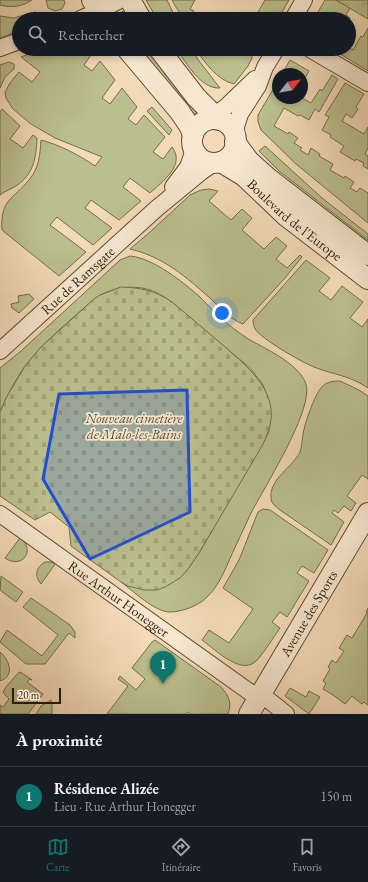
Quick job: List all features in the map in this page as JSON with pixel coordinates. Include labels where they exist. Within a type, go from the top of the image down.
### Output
[{"type":"street","points":[[99,10],[120,0]]},
{"type":"street","points":[[130,0],[137,12]]},
{"type":"street","points":[[297,12],[304,0]]},
{"type":"street","points":[[0,48],[12,44]]},
{"type":"street","points":[[133,56],[180,112],[190,127],[194,142],[202,160],[218,162],[228,158],[232,154],[222,126],[231,102],[265,67]]},
{"type":"street","name":"Boulevard de l'Europe","points":[[164,56],[191,92],[222,126],[249,161],[268,178],[368,255]]},
{"type":"street","points":[[194,142],[199,125],[222,126],[240,114],[258,86],[265,67],[272,56]]},
{"type":"street","points":[[322,56],[368,83]]},
{"type":"street","name":"Rue de Ramsgate","points":[[156,209],[185,172],[192,158],[194,142]]},
{"type":"street","name":"Rue de Ramsgate","points":[[0,351],[156,209],[201,172],[218,162]]},
{"type":"street","name":"Boulevard de l'Europe","points":[[218,162],[244,176],[292,221],[368,279]]},
{"type":"street","name":"Avenue des Sports","points":[[256,702],[368,513]]},
{"type":"street","name":"Rue Arthur Honegger","points":[[0,514],[256,702],[286,714]]},
{"type":"highlighted area","points":[[187,390],[190,512],[90,559],[43,479],[59,394]]},
{"type":"green space","points":[[0,0],[32,0],[12,7],[0,5]]},
{"type":"green space","points":[[46,0],[64,0],[65,3],[62,9],[55,11],[48,8]]},
{"type":"green space","points":[[146,0],[167,0],[173,12],[153,12]]},
{"type":"green space","points":[[172,0],[195,0],[190,9],[194,11],[193,12],[179,11]]},
{"type":"green space","points":[[265,0],[289,0],[282,12],[258,12]]},
{"type":"green space","points":[[325,0],[336,0],[350,8],[348,12],[318,12]]},
{"type":"green space","points":[[336,0],[368,0],[368,19]]},
{"type":"green space","points":[[0,16],[12,18],[12,34],[0,38]]},
{"type":"green space","points":[[368,28],[368,71],[343,56],[356,56],[356,45],[361,36],[363,37]]},
{"type":"green space","points":[[90,56],[84,65],[92,71],[100,61],[115,80],[102,98],[110,104],[122,88],[137,107],[128,119],[136,125],[144,115],[165,137],[153,152],[163,159],[172,147],[176,154],[176,160],[171,173],[150,193],[130,178],[123,187],[141,201],[119,220],[91,200],[85,208],[112,228],[93,245],[57,217],[50,225],[86,252],[59,276],[2,230],[3,212],[5,206],[29,180],[35,171],[41,140],[69,151],[95,166],[102,157],[55,138],[31,124],[13,109],[6,98],[5,92],[10,83],[19,72],[32,82],[40,72],[21,57]]},
{"type":"green space","points":[[139,56],[160,56],[198,110],[194,117]]},
{"type":"green space","points":[[181,56],[196,56],[220,88],[206,84],[189,68]]},
{"type":"green space","points":[[201,56],[252,56],[252,58],[248,66],[234,84],[222,79],[207,65]]},
{"type":"green space","points":[[290,60],[304,68],[285,68]]},
{"type":"green space","points":[[9,62],[14,64],[14,69],[5,77],[0,88],[0,65]]},
{"type":"green space","points":[[332,75],[338,79],[319,112],[315,109],[309,120],[284,108],[274,126],[288,134],[289,132],[298,138],[294,143],[302,148],[300,150],[308,155],[311,148],[320,154],[319,156],[333,164],[330,170],[344,178],[345,176],[354,182],[350,188],[357,192],[360,188],[368,193],[368,223],[296,164],[261,130],[258,122],[258,115],[272,91],[272,104],[308,104],[308,101],[311,103],[320,89],[322,91]]},
{"type":"green space","points":[[345,83],[364,94],[356,107],[358,109],[352,118],[346,114],[342,121],[364,134],[368,127],[368,148],[365,154],[368,156],[368,169],[363,166],[364,163],[356,159],[355,161],[340,152],[344,146],[330,137],[331,135],[322,130],[329,117],[325,115]]},
{"type":"green space","points":[[152,107],[172,130],[169,135],[147,111]]},
{"type":"green space","points":[[2,109],[20,126],[10,139],[23,148],[33,135],[37,138],[35,159],[27,176],[16,186],[0,195],[0,112]]},
{"type":"green space","points":[[265,146],[322,198],[368,234],[368,240],[279,171],[259,151]]},
{"type":"green space","points":[[209,189],[218,191],[209,201],[231,220],[242,209],[252,218],[242,230],[264,249],[276,237],[287,246],[276,259],[287,268],[300,255],[302,257],[243,324],[229,316],[202,291],[174,269],[153,257],[130,249],[190,195],[201,190]]},
{"type":"green space","points":[[130,256],[148,261],[176,278],[200,297],[226,323],[250,340],[274,353],[290,364],[297,370],[306,384],[306,396],[303,411],[296,429],[251,513],[218,583],[211,593],[199,604],[174,612],[158,609],[121,582],[128,586],[180,578],[199,553],[269,432],[266,393],[263,385],[250,368],[166,298],[143,288],[121,288],[107,292],[94,299],[41,348],[21,371],[0,412],[0,368],[21,351],[120,260]]},
{"type":"green space","points":[[306,260],[330,278],[319,291],[331,300],[342,286],[363,302],[350,318],[362,327],[368,319],[368,388],[354,380],[321,370],[301,361],[273,344],[255,329],[253,320]]},
{"type":"green space","name":"Nouveau cimetière de Malo-les-Bains","points":[[121,287],[148,290],[172,302],[234,354],[253,373],[267,394],[271,406],[271,418],[268,432],[262,446],[199,553],[180,578],[157,590],[144,590],[128,586],[71,546],[69,527],[50,512],[35,520],[0,496],[0,412],[6,398],[25,366],[41,347],[94,299],[100,295]]},
{"type":"green space","points":[[29,294],[34,299],[19,313],[12,308],[11,304],[19,302],[18,296]]},
{"type":"green space","points":[[340,381],[368,396],[368,479],[362,475],[347,496],[356,503],[351,511],[344,506],[338,513],[334,510],[332,513],[344,522],[331,545],[280,510],[271,500],[271,491],[277,479],[297,458],[300,452],[306,423],[318,392],[327,383]]},
{"type":"green space","points":[[263,509],[270,510],[328,550],[314,573],[302,566],[297,573],[309,581],[287,617],[280,612],[272,622],[280,628],[264,652],[252,664],[237,664],[202,640],[209,630],[229,643],[253,609],[223,588],[239,560],[258,512]]},
{"type":"green space","points":[[20,538],[27,547],[25,557],[22,560],[17,561],[11,561],[5,558]]},
{"type":"green space","points":[[45,562],[52,562],[55,564],[41,584],[37,578],[37,572],[40,566]]},
{"type":"green space","points":[[1,576],[23,592],[16,602],[0,590]]},
{"type":"green space","points":[[31,598],[70,625],[75,632],[75,638],[69,633],[45,664],[26,664],[0,642],[7,630],[42,656],[58,635],[23,607]]},
{"type":"green space","points":[[368,608],[368,705],[364,702],[362,704],[352,696],[345,704],[323,689],[326,683],[323,681],[330,669],[328,667],[332,660],[336,663],[344,651],[339,648],[347,635],[352,638],[367,613]]},
{"type":"green space","points":[[155,640],[221,687],[226,693],[230,703],[228,714],[191,714],[188,712],[187,714],[107,714],[128,686],[118,679],[120,676],[136,690],[145,679],[132,668]]},
{"type":"green space","points":[[0,652],[8,664],[9,672],[5,679],[0,681]]},
{"type":"green space","points":[[19,672],[32,680],[30,679],[27,682],[43,694],[28,714],[0,714],[0,705],[3,707],[9,699],[3,692]]},
{"type":"green space","points":[[290,688],[306,697],[309,691],[320,697],[309,714],[285,696]]},
{"type":"green space","points":[[51,700],[52,714],[36,714],[41,706]]},
{"type":"place","name":"Résidence Alizée","points":[[163,684]]}]
